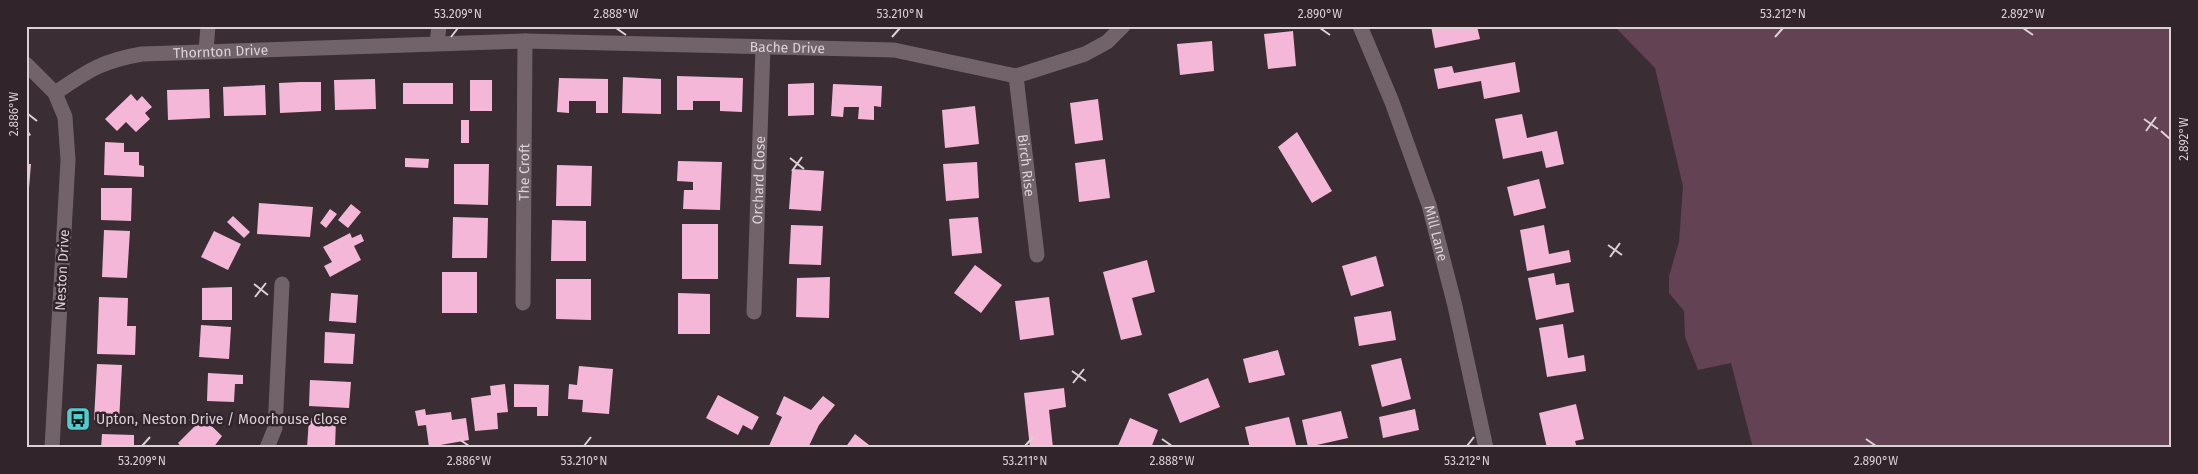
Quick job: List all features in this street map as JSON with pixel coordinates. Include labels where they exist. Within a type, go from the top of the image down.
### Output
[{"type":"street","points":[[206,51],[208,26]]},
{"type":"street","points":[[438,43],[439,26]]},
{"type":"street","name":"Bache Drive","points":[[438,43],[525,41],[894,50],[1016,76],[1085,54],[1107,42],[1123,26]]},
{"type":"street","name":"Mill Lane","points":[[1360,26],[1392,102],[1429,204],[1455,306],[1485,448]]},
{"type":"street","name":"The Croft","points":[[522,303],[525,41]]},
{"type":"street","name":"Thornton Drive","points":[[55,93],[96,65],[142,54],[438,43]]},
{"type":"street","name":"Orchard Close","points":[[754,312],[763,47]]},
{"type":"street","points":[[26,64],[55,93]]},
{"type":"street","name":"Birch Rise","points":[[1016,76],[1037,255]]},
{"type":"street","name":"Neston Drive","points":[[52,448],[68,160],[65,117],[55,93]]},
{"type":"street","points":[[266,448],[275,428],[282,284]]},
{"type":"shaded area","points":[[1614,26],[2172,26],[2172,448],[1753,448],[1731,363],[1698,370],[1685,337],[1684,311],[1669,293],[1669,276],[1679,242],[1683,186],[1655,68]]},
{"type":"building","points":[[1431,26],[1477,26],[1480,39],[1435,48]]},
{"type":"building","points":[[1293,31],[1296,66],[1268,69],[1264,34]]},
{"type":"building","points":[[1212,41],[1214,71],[1180,75],[1177,44]]},
{"type":"building","points":[[1515,62],[1520,92],[1484,99],[1481,81],[1438,89],[1434,69],[1452,66],[1454,73]]},
{"type":"building","points":[[677,76],[743,78],[742,112],[720,111],[720,101],[693,101],[693,110],[677,110]]},
{"type":"building","points":[[623,77],[661,79],[661,114],[622,113]]},
{"type":"building","points":[[559,78],[608,79],[608,113],[596,113],[596,101],[569,101],[569,113],[557,112]]},
{"type":"building","points":[[375,79],[376,109],[335,110],[334,80]]},
{"type":"building","points":[[470,80],[492,80],[492,111],[470,111]]},
{"type":"building","points":[[321,82],[321,111],[280,113],[279,83]]},
{"type":"building","points":[[403,83],[453,83],[453,104],[403,104]]},
{"type":"building","points":[[814,83],[814,115],[788,116],[788,84]]},
{"type":"building","points":[[833,84],[882,86],[881,107],[874,106],[874,120],[858,119],[859,107],[844,107],[843,117],[831,116]]},
{"type":"building","points":[[265,85],[266,115],[224,116],[223,87]]},
{"type":"building","points":[[209,89],[210,118],[168,120],[167,90]]},
{"type":"building","points":[[131,94],[137,101],[142,96],[152,107],[145,113],[150,119],[136,132],[126,122],[117,131],[105,119]]},
{"type":"building","points":[[1098,99],[1103,140],[1075,144],[1070,103]]},
{"type":"building","points":[[975,106],[979,144],[945,148],[942,110]]},
{"type":"building","points":[[1522,114],[1527,138],[1557,131],[1564,164],[1546,168],[1542,151],[1503,159],[1495,119]]},
{"type":"building","points":[[461,120],[469,120],[469,143],[461,143]]},
{"type":"building","points":[[26,127],[31,135],[26,138]]},
{"type":"building","points":[[1297,132],[1332,191],[1312,203],[1278,147]]},
{"type":"building","points":[[105,142],[124,143],[124,152],[139,152],[139,165],[144,166],[144,177],[104,175]]},
{"type":"building","points":[[405,158],[429,159],[428,168],[405,167]]},
{"type":"building","points":[[1105,159],[1110,198],[1079,202],[1075,163]]},
{"type":"building","points":[[678,161],[722,162],[720,210],[683,209],[684,190],[693,190],[693,182],[677,181]]},
{"type":"building","points":[[977,162],[979,198],[946,201],[943,164]]},
{"type":"building","points":[[26,164],[31,164],[29,188],[26,188]]},
{"type":"building","points":[[454,164],[489,164],[488,205],[454,204]]},
{"type":"building","points":[[557,165],[592,166],[591,206],[556,206]]},
{"type":"building","points":[[792,169],[824,171],[821,211],[789,209]]},
{"type":"building","points":[[1539,179],[1546,208],[1514,216],[1507,187]]},
{"type":"building","points":[[101,188],[132,188],[131,221],[101,220]]},
{"type":"building","points":[[259,203],[313,207],[310,237],[257,234]]},
{"type":"building","points":[[351,204],[361,212],[348,228],[338,220]]},
{"type":"building","points":[[330,209],[337,214],[326,228],[320,223]]},
{"type":"building","points":[[233,216],[250,232],[244,238],[227,222]]},
{"type":"building","points":[[453,217],[488,218],[487,258],[452,258]]},
{"type":"building","points":[[978,217],[982,253],[952,256],[949,219]]},
{"type":"building","points":[[552,220],[586,221],[586,261],[551,261]]},
{"type":"building","points":[[682,224],[718,224],[718,279],[682,279]]},
{"type":"building","points":[[791,225],[823,226],[821,265],[789,264]]},
{"type":"building","points":[[1544,225],[1549,254],[1569,250],[1571,262],[1527,271],[1520,230]]},
{"type":"building","points":[[104,230],[130,231],[127,278],[102,277]]},
{"type":"building","points":[[214,231],[241,244],[228,270],[201,257]]},
{"type":"building","points":[[350,233],[352,238],[361,234],[364,241],[354,246],[361,260],[330,277],[324,266],[332,262],[323,247]]},
{"type":"building","points":[[1376,256],[1384,286],[1351,296],[1342,266]]},
{"type":"building","points":[[1147,260],[1155,292],[1132,298],[1142,335],[1121,340],[1103,272]]},
{"type":"building","points":[[975,265],[1002,285],[981,313],[954,293]]},
{"type":"building","points":[[442,272],[477,272],[477,313],[442,313]]},
{"type":"building","points":[[1554,273],[1556,285],[1569,283],[1574,312],[1536,320],[1528,278]]},
{"type":"building","points":[[830,277],[829,318],[796,317],[797,278]]},
{"type":"building","points":[[556,279],[591,279],[591,320],[556,319]]},
{"type":"building","points":[[232,287],[232,320],[202,320],[202,288]]},
{"type":"building","points":[[331,293],[358,295],[356,323],[329,321]]},
{"type":"building","points":[[678,293],[710,294],[710,334],[678,334]]},
{"type":"building","points":[[99,297],[128,298],[127,326],[136,326],[135,355],[97,354]]},
{"type":"building","points":[[1049,297],[1054,335],[1020,340],[1015,301]]},
{"type":"building","points":[[1391,311],[1396,340],[1359,346],[1354,317]]},
{"type":"building","points":[[1563,324],[1568,358],[1584,355],[1586,371],[1547,377],[1539,328]]},
{"type":"building","points":[[201,325],[231,327],[229,359],[199,357]]},
{"type":"building","points":[[325,332],[355,334],[353,364],[324,363]]},
{"type":"building","points":[[1278,350],[1285,375],[1249,383],[1243,359]]},
{"type":"building","points":[[1401,358],[1411,399],[1382,407],[1371,365]]},
{"type":"building","points":[[97,364],[122,365],[119,422],[94,420]]},
{"type":"building","points":[[579,366],[613,369],[609,414],[582,412],[583,400],[568,399],[569,384],[577,385]]},
{"type":"building","points":[[208,373],[243,375],[243,384],[235,384],[234,402],[207,401]]},
{"type":"building","points":[[1208,378],[1220,407],[1180,423],[1168,394]]},
{"type":"building","points":[[310,380],[351,382],[349,408],[309,406]]},
{"type":"building","points":[[505,384],[508,412],[497,413],[498,429],[475,431],[471,398],[491,395],[490,386]]},
{"type":"building","points":[[514,384],[549,385],[548,416],[537,416],[537,407],[514,407]]},
{"type":"building","points":[[1064,388],[1066,407],[1049,410],[1053,448],[1030,448],[1024,393]]},
{"type":"building","points":[[718,395],[759,417],[752,430],[743,425],[738,435],[706,418]]},
{"type":"building","points":[[784,396],[811,410],[823,396],[835,405],[819,425],[808,448],[768,448],[782,417],[776,414]]},
{"type":"building","points":[[1576,404],[1584,439],[1575,441],[1577,448],[1547,448],[1539,413]]},
{"type":"building","points":[[425,409],[426,415],[451,412],[452,420],[466,418],[469,440],[429,447],[426,425],[418,426],[415,411]]},
{"type":"building","points":[[1415,409],[1419,430],[1383,438],[1379,417]]},
{"type":"building","points":[[1341,411],[1348,438],[1308,447],[1302,420]]},
{"type":"building","points":[[197,412],[222,436],[213,448],[182,448],[178,443],[195,426],[189,420]]},
{"type":"building","points":[[1289,417],[1296,445],[1287,448],[1250,448],[1245,427]]},
{"type":"building","points":[[309,418],[336,419],[335,448],[307,448]]},
{"type":"building","points":[[1130,418],[1158,430],[1151,448],[1117,448]]},
{"type":"building","points":[[102,434],[134,435],[134,448],[101,448]]},
{"type":"building","points":[[855,434],[873,448],[845,448]]},
{"type":"place","name":"Upton, Neston Drive / Moorhouse Close","points":[[78,419]]}]
